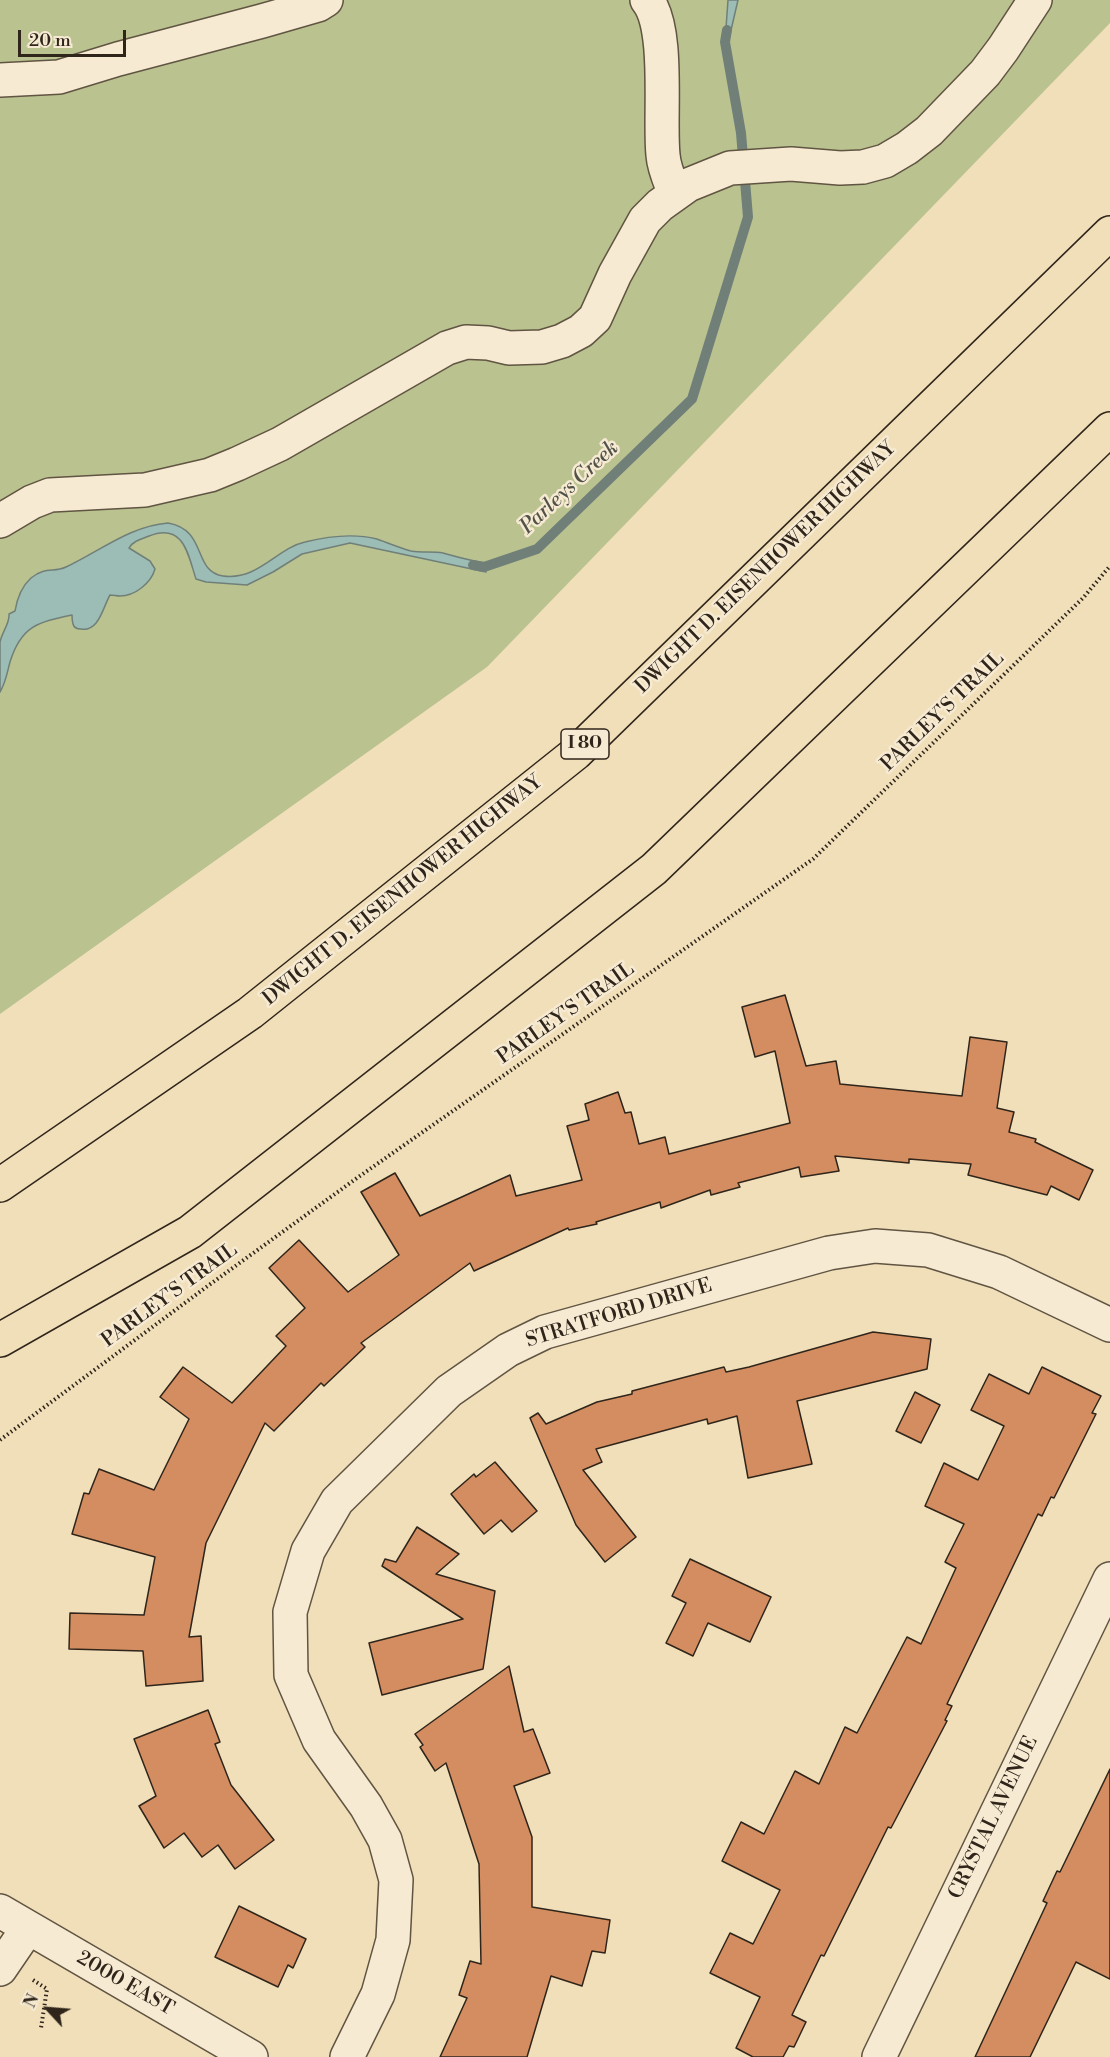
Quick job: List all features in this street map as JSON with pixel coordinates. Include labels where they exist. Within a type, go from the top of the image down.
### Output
[{"type":"highway","name":"DWIGHT D. EISENHOWER HIGHWAY","points":[[0,1185],[250,1013],[576,753],[1110,233]]},
{"type":"highway","points":[[0,1340],[190,1232],[654,870],[1110,429]]},
{"type":"street","points":[[0,80],[59,77],[318,5],[326,0]]},
{"type":"street","points":[[647,0],[651,5],[659,31],[663,98],[663,158],[675,194]]},
{"type":"street","points":[[0,521],[32,502],[50,495],[145,490],[210,475],[280,444],[447,348],[466,342],[488,343],[509,348],[543,347],[562,341],[581,331],[595,318],[615,274],[645,220],[660,204],[688,185],[744,167],[791,164],[840,168],[863,167],[885,161],[907,148],[935,124],[985,73],[1004,49],[1035,0]]},
{"type":"street","name":"STRATFORD DRIVE","points":[[346,2057],[378,1994],[393,1940],[396,1880],[385,1840],[366,1806],[319,1740],[291,1675],[290,1612],[308,1551],[337,1500],[448,1391],[508,1350],[545,1332],[829,1253],[875,1246],[928,1250],[999,1272],[1110,1325]]},
{"type":"street","name":"CRYSTAL AVENUE","points":[[879,2057],[1110,1579]]},
{"type":"street","name":"2000 EAST","points":[[0,1911],[250,2057]]},
{"type":"street","points":[[0,1969],[28,1928]]},
{"type":"path","name":"PARLEY'S TRAIL","points":[[0,1440],[348,1185],[813,859],[1083,598],[1110,566]]},
{"type":"path","points":[[41,2028],[47,1989]]},
{"type":"green space","points":[[0,0],[1110,0],[1110,23],[487,667],[0,1014]]},
{"type":"water","points":[[728,0],[738,0],[728,43],[725,42]]},
{"type":"water","points":[[168,523],[181,527],[189,534],[207,567],[213,573],[223,576],[247,574],[295,545],[332,537],[350,536],[368,537],[411,551],[443,553],[483,563],[486,572],[350,543],[302,554],[247,585],[206,582],[196,579],[183,543],[170,533],[161,533],[138,540],[129,548],[150,561],[155,569],[146,584],[131,594],[110,595],[100,618],[92,627],[80,629],[75,627],[72,615],[40,623],[25,633],[14,650],[0,692],[1,638],[9,614],[15,611],[20,593],[31,578],[41,572],[66,567],[128,534]]},
{"type":"building","points":[[785,995],[806,1066],[836,1061],[840,1084],[962,1096],[970,1037],[1007,1042],[997,1108],[1014,1112],[1009,1132],[1036,1139],[1035,1142],[1093,1170],[1079,1200],[1051,1186],[1047,1195],[968,1175],[971,1164],[909,1159],[909,1163],[835,1156],[839,1171],[801,1177],[799,1167],[738,1183],[740,1187],[711,1195],[710,1190],[661,1208],[660,1202],[596,1222],[597,1224],[569,1230],[568,1228],[474,1271],[470,1263],[361,1343],[365,1347],[324,1386],[321,1383],[274,1431],[265,1423],[206,1543],[189,1637],[201,1636],[203,1681],[146,1686],[143,1651],[69,1649],[70,1613],[144,1615],[155,1557],[72,1534],[84,1493],[89,1494],[99,1469],[154,1490],[189,1419],[160,1397],[183,1367],[232,1403],[286,1346],[276,1336],[305,1308],[269,1268],[299,1240],[348,1292],[399,1255],[361,1192],[395,1173],[420,1216],[510,1175],[516,1196],[582,1180],[567,1126],[589,1120],[585,1104],[618,1092],[625,1113],[631,1112],[639,1144],[665,1137],[669,1154],[790,1123],[775,1051],[755,1057],[742,1007]]},
{"type":"building","points":[[873,1332],[931,1339],[927,1369],[797,1401],[812,1464],[748,1478],[737,1416],[708,1424],[707,1419],[596,1449],[602,1462],[583,1470],[636,1537],[605,1562],[576,1525],[530,1418],[538,1413],[546,1424],[597,1402],[632,1394],[632,1391],[724,1367],[726,1372],[749,1367]]},
{"type":"building","points":[[1042,1367],[1101,1396],[1092,1413],[1096,1414],[1054,1498],[1051,1497],[1042,1516],[1038,1514],[947,1704],[952,1706],[945,1720],[947,1721],[891,1828],[888,1827],[792,2015],[806,2022],[794,2047],[789,2046],[783,2057],[753,2057],[736,2048],[760,1997],[710,1973],[730,1933],[753,1944],[780,1890],[722,1861],[741,1822],[764,1834],[795,1771],[819,1784],[845,1727],[857,1733],[907,1637],[921,1644],[956,1568],[945,1562],[964,1524],[925,1506],[944,1463],[978,1480],[1004,1426],[971,1410],[989,1374],[1029,1394]]},
{"type":"building","points":[[915,1392],[940,1405],[921,1443],[896,1431]]},
{"type":"building","points":[[495,1462],[537,1511],[512,1532],[501,1520],[484,1534],[451,1494],[474,1474],[476,1477]]},
{"type":"building","points":[[417,1527],[459,1554],[436,1574],[495,1591],[483,1669],[382,1695],[369,1643],[463,1619],[382,1566],[385,1559],[396,1562]]},
{"type":"building","points":[[690,1559],[771,1597],[750,1642],[708,1623],[693,1656],[666,1643],[686,1603],[672,1596]]},
{"type":"building","points":[[509,1666],[524,1732],[533,1729],[550,1773],[514,1786],[532,1837],[532,1907],[610,1920],[605,1953],[592,1951],[582,1986],[551,1976],[527,2057],[440,2057],[467,1998],[459,1995],[470,1961],[481,1964],[479,1864],[446,1763],[435,1771],[420,1747],[423,1745],[415,1734]]},
{"type":"building","points":[[208,1710],[220,1742],[215,1744],[231,1785],[274,1840],[235,1869],[218,1845],[202,1857],[184,1833],[164,1848],[139,1806],[156,1796],[134,1739]]},
{"type":"building","points":[[1110,1769],[1110,1979],[1076,1962],[1030,2057],[975,2057],[1047,1903],[1043,1901],[1057,1871],[1060,1872]]},
{"type":"building","points":[[239,1906],[306,1939],[293,1968],[288,1965],[278,1987],[215,1957]]},
{"type":"waterway","name":"Parleys Creek","points":[[473,565],[484,567],[537,549],[692,399],[748,217],[741,133],[725,42],[727,30]]}]
